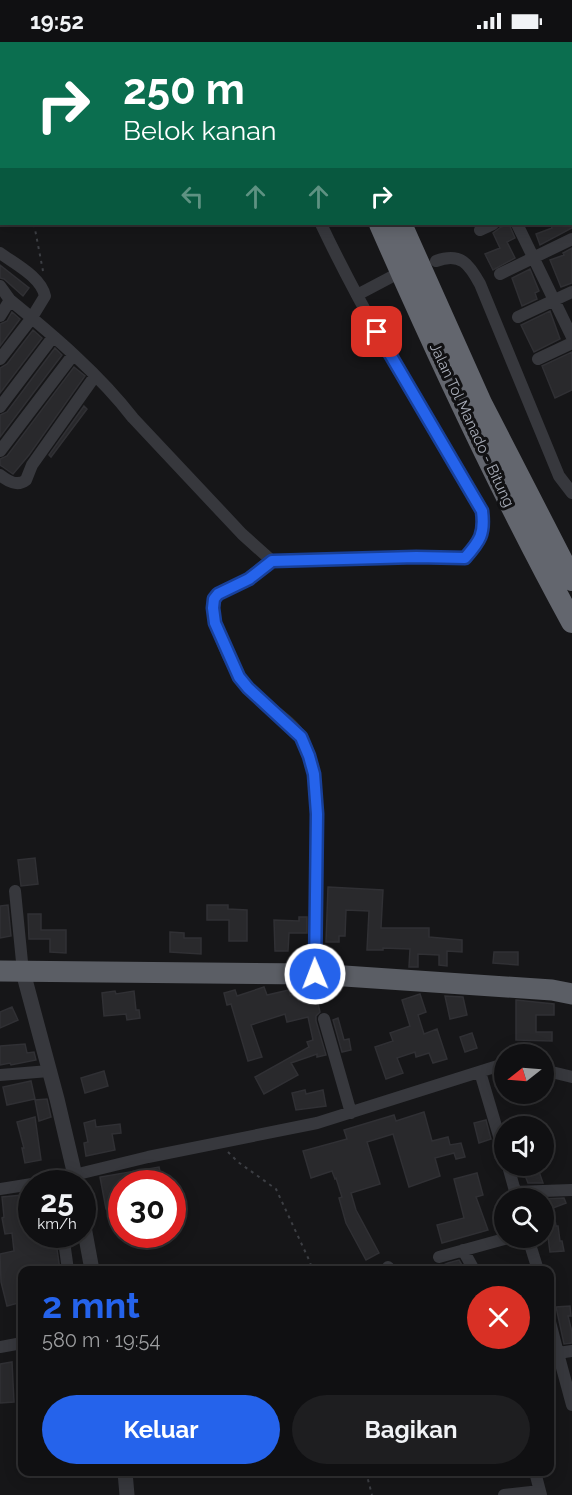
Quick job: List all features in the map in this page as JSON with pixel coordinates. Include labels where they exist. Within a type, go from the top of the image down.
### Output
[{"type":"highway","name":"Jalan Tol Manado - Bitung","points":[[380,225],[463,410],[529,544],[572,622]]},
{"type":"highway","name":"Jalan Tol Manado - Bitung","points":[[401,225],[481,403],[572,580]]},
{"type":"highway","points":[[0,971],[315,974],[552,990],[572,994]]},
{"type":"street","points":[[315,974],[317,814],[316,788],[309,756],[301,737],[239,677],[213,616],[214,599],[218,594],[249,579],[272,561],[465,558],[477,544],[484,527],[482,511],[398,369],[322,225]]},
{"type":"street","points":[[480,230],[491,225]]},
{"type":"street","points":[[518,225],[572,337]]},
{"type":"street","points":[[500,274],[572,239]]},
{"type":"street","points":[[0,253],[38,282],[44,289],[45,298],[0,358]]},
{"type":"street","points":[[436,261],[447,257],[470,265],[480,284],[559,476],[572,493]]},
{"type":"street","points":[[357,295],[393,276]]},
{"type":"street","points":[[0,286],[10,300],[95,376],[242,534],[272,561]]},
{"type":"street","points":[[518,317],[572,292]]},
{"type":"street","points":[[0,316],[10,300]]},
{"type":"street","points":[[0,407],[53,338]]},
{"type":"street","points":[[538,359],[572,343]]},
{"type":"street","points":[[0,451],[73,355]]},
{"type":"street","points":[[0,475],[12,483],[18,484],[26,480],[32,465],[95,376]]},
{"type":"street","points":[[15,891],[23,972],[74,1170]]},
{"type":"street","points":[[324,1019],[351,1113]]},
{"type":"street","points":[[96,1173],[220,1143],[285,1131],[351,1113],[494,1067]]},
{"type":"street","points":[[0,1075],[50,1071]]},
{"type":"street","points":[[480,1072],[494,1119]]},
{"type":"street","points":[[554,1073],[572,1077]]},
{"type":"street","points":[[0,1189],[18,1186]]},
{"type":"street","points":[[554,1192],[571,1190]]},
{"type":"street","points":[[439,1257],[494,1242]]},
{"type":"street","points":[[65,1248],[67,1266]]},
{"type":"street","points":[[88,1248],[91,1266]]},
{"type":"street","points":[[531,1248],[537,1266]]},
{"type":"street","points":[[463,1250],[472,1266]]},
{"type":"street","points":[[554,1337],[572,1405]]},
{"type":"street","points":[[0,1347],[18,1344]]},
{"type":"street","points":[[558,1353],[572,1351]]},
{"type":"street","points":[[125,1476],[127,1495]]},
{"type":"street","points":[[504,1495],[540,1493],[536,1476]]},
{"type":"path","points":[[34,225],[43,270],[44,289]]},
{"type":"path","points":[[220,1143],[238,1162],[276,1189],[311,1266]]},
{"type":"path","points":[[367,1476],[372,1495]]},
{"type":"building","points":[[509,225],[515,238],[507,242],[515,258],[493,270],[485,254],[500,248],[493,233],[501,227]]},
{"type":"building","points":[[572,225],[572,228],[540,245],[536,234],[552,228],[551,226]]},
{"type":"building","points":[[572,248],[572,283],[561,287],[550,260],[564,255],[563,253]]},
{"type":"building","points":[[0,265],[29,288],[23,296],[0,278]]},
{"type":"building","points":[[530,269],[539,291],[535,293],[537,299],[522,306],[512,278]]},
{"type":"building","points":[[550,311],[560,339],[534,352],[521,325]]},
{"type":"building","points":[[12,312],[20,319],[0,346],[0,324],[7,321]]},
{"type":"building","points":[[33,330],[42,338],[0,393],[0,368],[7,364]]},
{"type":"building","points":[[55,348],[62,355],[0,437],[0,415],[7,412]]},
{"type":"building","points":[[572,352],[572,390],[555,398],[542,366]]},
{"type":"building","points":[[74,367],[85,376],[13,474],[0,465],[0,459],[7,456]]},
{"type":"building","points":[[84,406],[87,409],[51,457],[49,455]]},
{"type":"building","points":[[35,858],[38,884],[21,886],[18,860]]},
{"type":"building","points":[[328,887],[383,890],[381,928],[429,928],[429,937],[462,940],[462,952],[447,951],[447,966],[439,965],[439,955],[418,954],[418,967],[409,967],[410,949],[367,950],[369,911],[346,910],[345,936],[339,936],[339,942],[326,942]]},
{"type":"building","points":[[8,905],[11,936],[0,938],[0,906]]},
{"type":"building","points":[[207,905],[228,905],[228,909],[247,910],[247,941],[229,941],[229,920],[207,920]]},
{"type":"building","points":[[28,914],[41,914],[41,930],[66,930],[66,953],[50,952],[50,939],[29,939]]},
{"type":"building","points":[[299,917],[307,917],[307,933],[289,933],[288,951],[275,951],[274,920],[299,921]]},
{"type":"building","points":[[170,932],[184,933],[184,938],[201,938],[201,954],[170,952]]},
{"type":"building","points":[[494,952],[518,952],[518,965],[493,963]]},
{"type":"building","points":[[264,987],[267,995],[289,990],[290,995],[315,990],[320,1012],[316,1016],[316,1021],[326,1055],[317,1057],[317,1054],[291,1063],[298,1075],[264,1094],[255,1077],[309,1047],[307,1042],[313,1040],[308,1017],[287,1022],[285,1014],[251,1025],[262,1057],[248,1061],[231,1004],[227,1005],[224,993],[235,990],[237,996]]},
{"type":"building","points":[[115,991],[116,994],[134,991],[136,1010],[139,1010],[140,1018],[127,1020],[126,1014],[104,1016],[102,993]]},
{"type":"building","points":[[420,994],[426,1012],[418,1015],[424,1034],[437,1029],[447,1059],[433,1063],[429,1053],[416,1057],[415,1052],[397,1058],[403,1073],[386,1079],[375,1047],[393,1041],[390,1033],[410,1026],[402,1000]]},
{"type":"building","points":[[445,996],[463,997],[467,1015],[450,1019]]},
{"type":"building","points":[[516,1000],[554,1004],[554,1015],[536,1015],[536,1032],[552,1032],[552,1041],[516,1040]]},
{"type":"building","points":[[12,1007],[18,1020],[0,1028],[0,1012]]},
{"type":"building","points":[[338,1018],[344,1040],[349,1039],[351,1050],[342,1052],[333,1020]]},
{"type":"building","points":[[472,1033],[477,1048],[465,1052],[460,1037]]},
{"type":"building","points":[[25,1044],[27,1053],[34,1052],[36,1060],[0,1065],[0,1046]]},
{"type":"building","points":[[104,1071],[108,1086],[85,1093],[81,1078]]},
{"type":"building","points":[[31,1081],[35,1099],[7,1105],[3,1087]]},
{"type":"building","points":[[305,1090],[306,1094],[323,1090],[326,1106],[296,1110],[292,1093]]},
{"type":"building","points":[[47,1099],[51,1117],[39,1121],[35,1100]]},
{"type":"building","points":[[424,1112],[432,1141],[448,1137],[450,1145],[461,1143],[465,1157],[456,1159],[454,1153],[435,1158],[440,1176],[409,1187],[393,1134],[367,1142],[380,1184],[351,1193],[356,1210],[379,1253],[366,1260],[346,1223],[339,1198],[342,1197],[332,1171],[311,1178],[303,1151],[347,1139],[344,1130],[394,1115],[396,1121]]},
{"type":"building","points":[[35,1117],[41,1160],[25,1163],[22,1148],[24,1148],[17,1122]]},
{"type":"building","points":[[95,1120],[96,1127],[120,1124],[121,1133],[112,1134],[115,1150],[86,1156],[84,1143],[88,1142],[84,1123]]},
{"type":"building","points":[[486,1120],[491,1139],[479,1143],[474,1123]]},
{"type":"building","points":[[159,1167],[160,1170],[141,1170]]},
{"type":"building","points":[[477,1173],[483,1195],[476,1197],[488,1230],[442,1243],[437,1225],[464,1218],[454,1179]]},
{"type":"building","points":[[108,1176],[108,1209],[106,1209],[100,1177]]},
{"type":"building","points":[[525,1176],[541,1176],[543,1183],[528,1183]]},
{"type":"building","points":[[18,1195],[18,1248],[57,1248],[59,1266],[18,1266],[18,1303],[7,1306],[1,1282],[0,1254],[14,1251],[12,1233],[5,1234],[2,1218],[4,1217],[2,1197]]},
{"type":"building","points":[[554,1198],[564,1198],[566,1203],[554,1208]]},
{"type":"building","points":[[554,1214],[564,1251],[550,1252],[549,1248],[554,1248]]},
{"type":"building","points":[[459,1260],[463,1266],[441,1266]]},
{"type":"building","points":[[570,1306],[571,1316],[568,1316],[572,1343],[564,1344],[556,1307]]},
{"type":"building","points":[[12,1362],[14,1402],[0,1403],[0,1364]]},
{"type":"route","points":[[315,974],[317,814],[316,788],[309,756],[301,737],[239,677],[215,623],[213,608],[214,599],[218,594],[241,584],[272,561],[465,558],[477,544],[484,527],[482,511],[377,332]]}]
